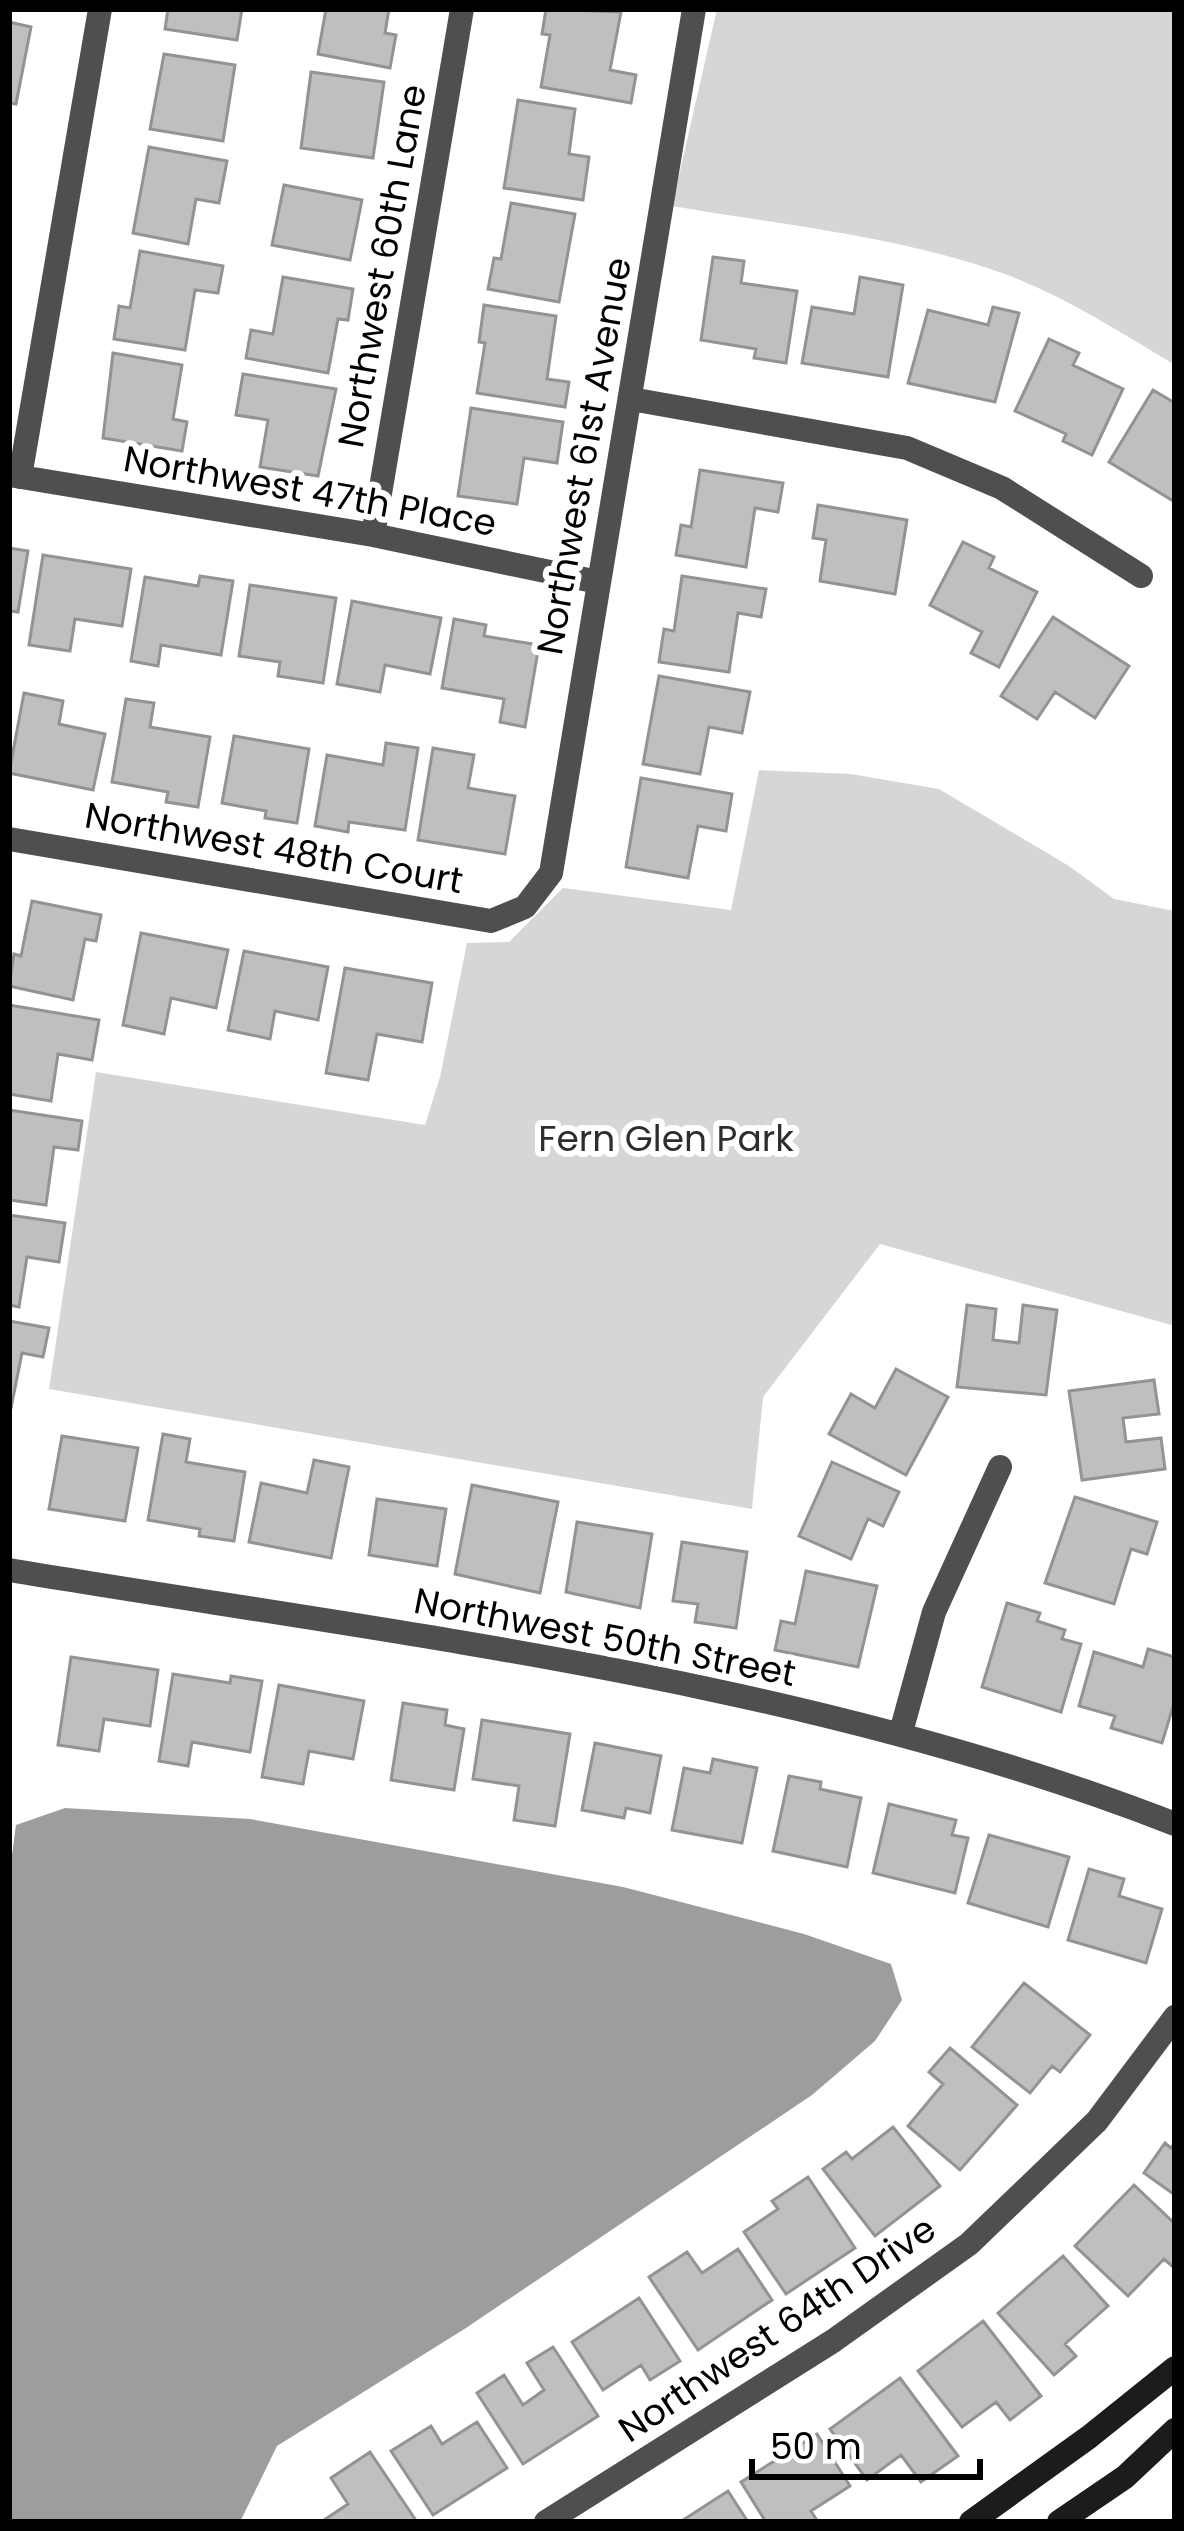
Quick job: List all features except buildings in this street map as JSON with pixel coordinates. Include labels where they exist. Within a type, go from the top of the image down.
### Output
[{"type":"street","points":[[15,476],[100,9]]},
{"type":"street","name":"Northwest 60th Lane","points":[[374,535],[462,9]]},
{"type":"street","name":"Northwest 61st Avenue","points":[[525,907],[551,872],[694,9]]},
{"type":"street","points":[[631,399],[907,448],[1002,488],[1141,575]]},
{"type":"street","name":"Northwest 47th Place","points":[[15,476],[374,535],[598,582]]},
{"type":"street","name":"Northwest 48th Court","points":[[9,839],[491,921],[525,907]]},
{"type":"street","points":[[901,1732],[934,1612],[1000,1466]]},
{"type":"street","name":"Northwest 50th Street","points":[[9,1570],[631,1673],[901,1732],[1085,1789],[1175,1824]]},
{"type":"street","name":"Northwest 64th Drive","points":[[546,2522],[833,2341],[969,2244],[1097,2121],[1175,2017]]},
{"type":"street","points":[[971,2522],[1089,2438],[1175,2368]]},
{"type":"street","points":[[1059,2522],[1125,2477],[1175,2430]]},
{"type":"green space","points":[[717,9],[1175,9],[1175,365],[1049,293],[965,261],[840,233],[672,206]]},
{"type":"green space","name":"Fern Glen Park","points":[[759,770],[851,774],[939,789],[1069,866],[1114,899],[1175,911],[1175,1326],[880,1244],[763,1397],[752,1509],[49,1389],[96,1072],[425,1125],[440,1077],[467,943],[509,942],[563,888],[731,910]]},
{"type":"shaded area","points":[[65,1808],[250,1819],[623,1887],[804,1934],[891,1964],[902,2000],[875,2041],[812,2095],[466,2328],[277,2446],[240,2522],[9,2522],[9,1878],[16,1825]]}]
